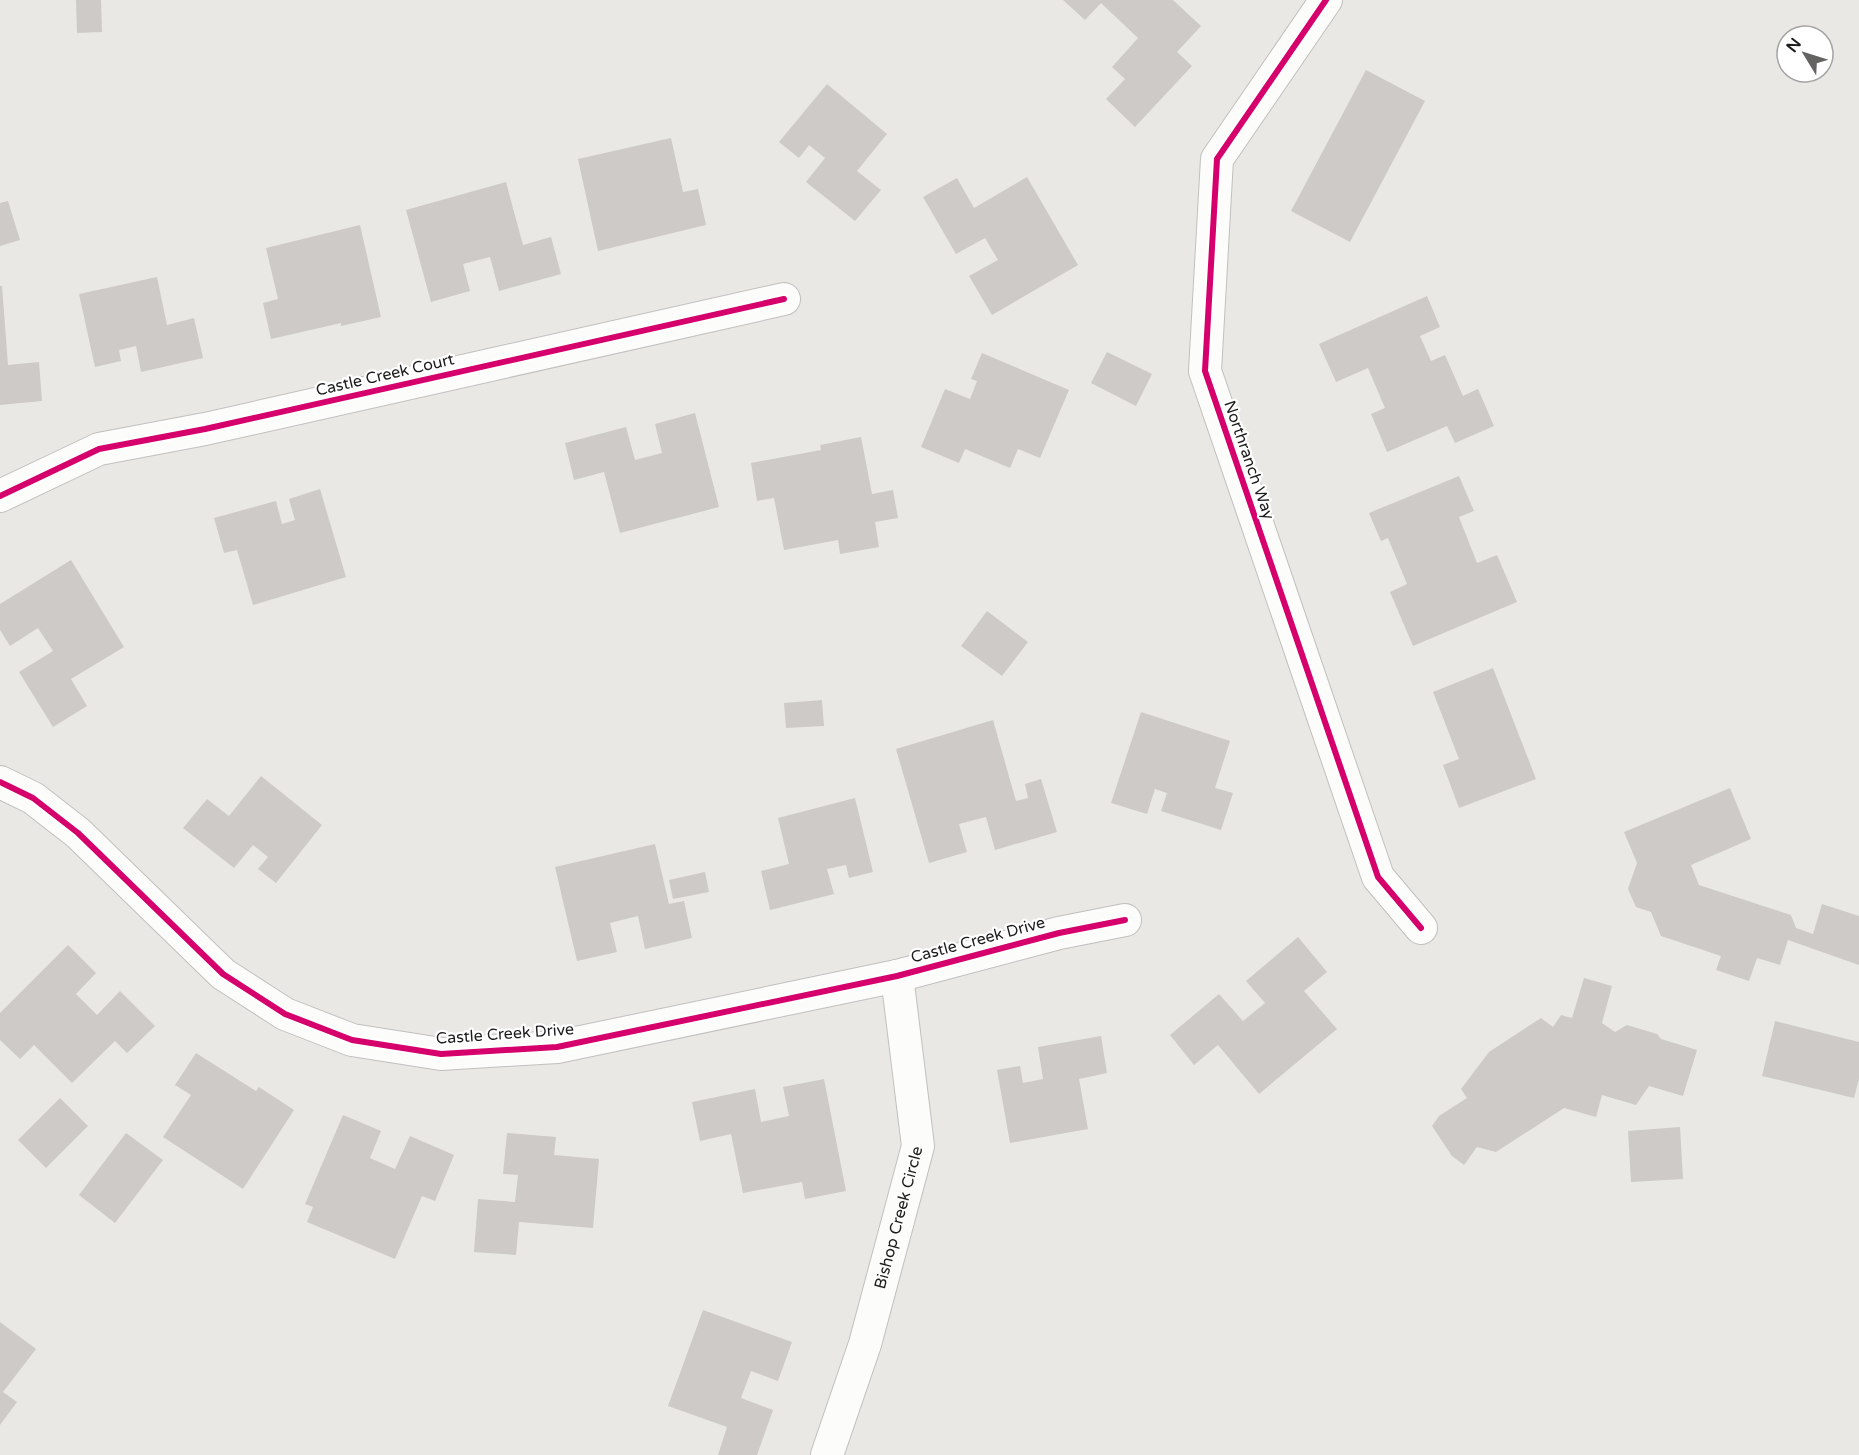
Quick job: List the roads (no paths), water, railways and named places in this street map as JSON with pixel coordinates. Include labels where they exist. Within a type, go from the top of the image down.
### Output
[{"type":"street","name":"Northranch Way","points":[[1326,0],[1217,159],[1204,372],[1378,877],[1421,928]]},
{"type":"street","name":"Castle Creek Court","points":[[0,496],[99,449],[205,429],[784,300]]},
{"type":"street","name":"Castle Creek Drive","points":[[0,782],[33,798],[78,833],[223,974],[285,1014],[352,1040],[441,1054],[557,1047],[897,976],[1059,933],[1125,920]]},
{"type":"street","name":"Bishop Creek Circle","points":[[827,1455],[865,1344],[918,1146],[897,976]]}]
